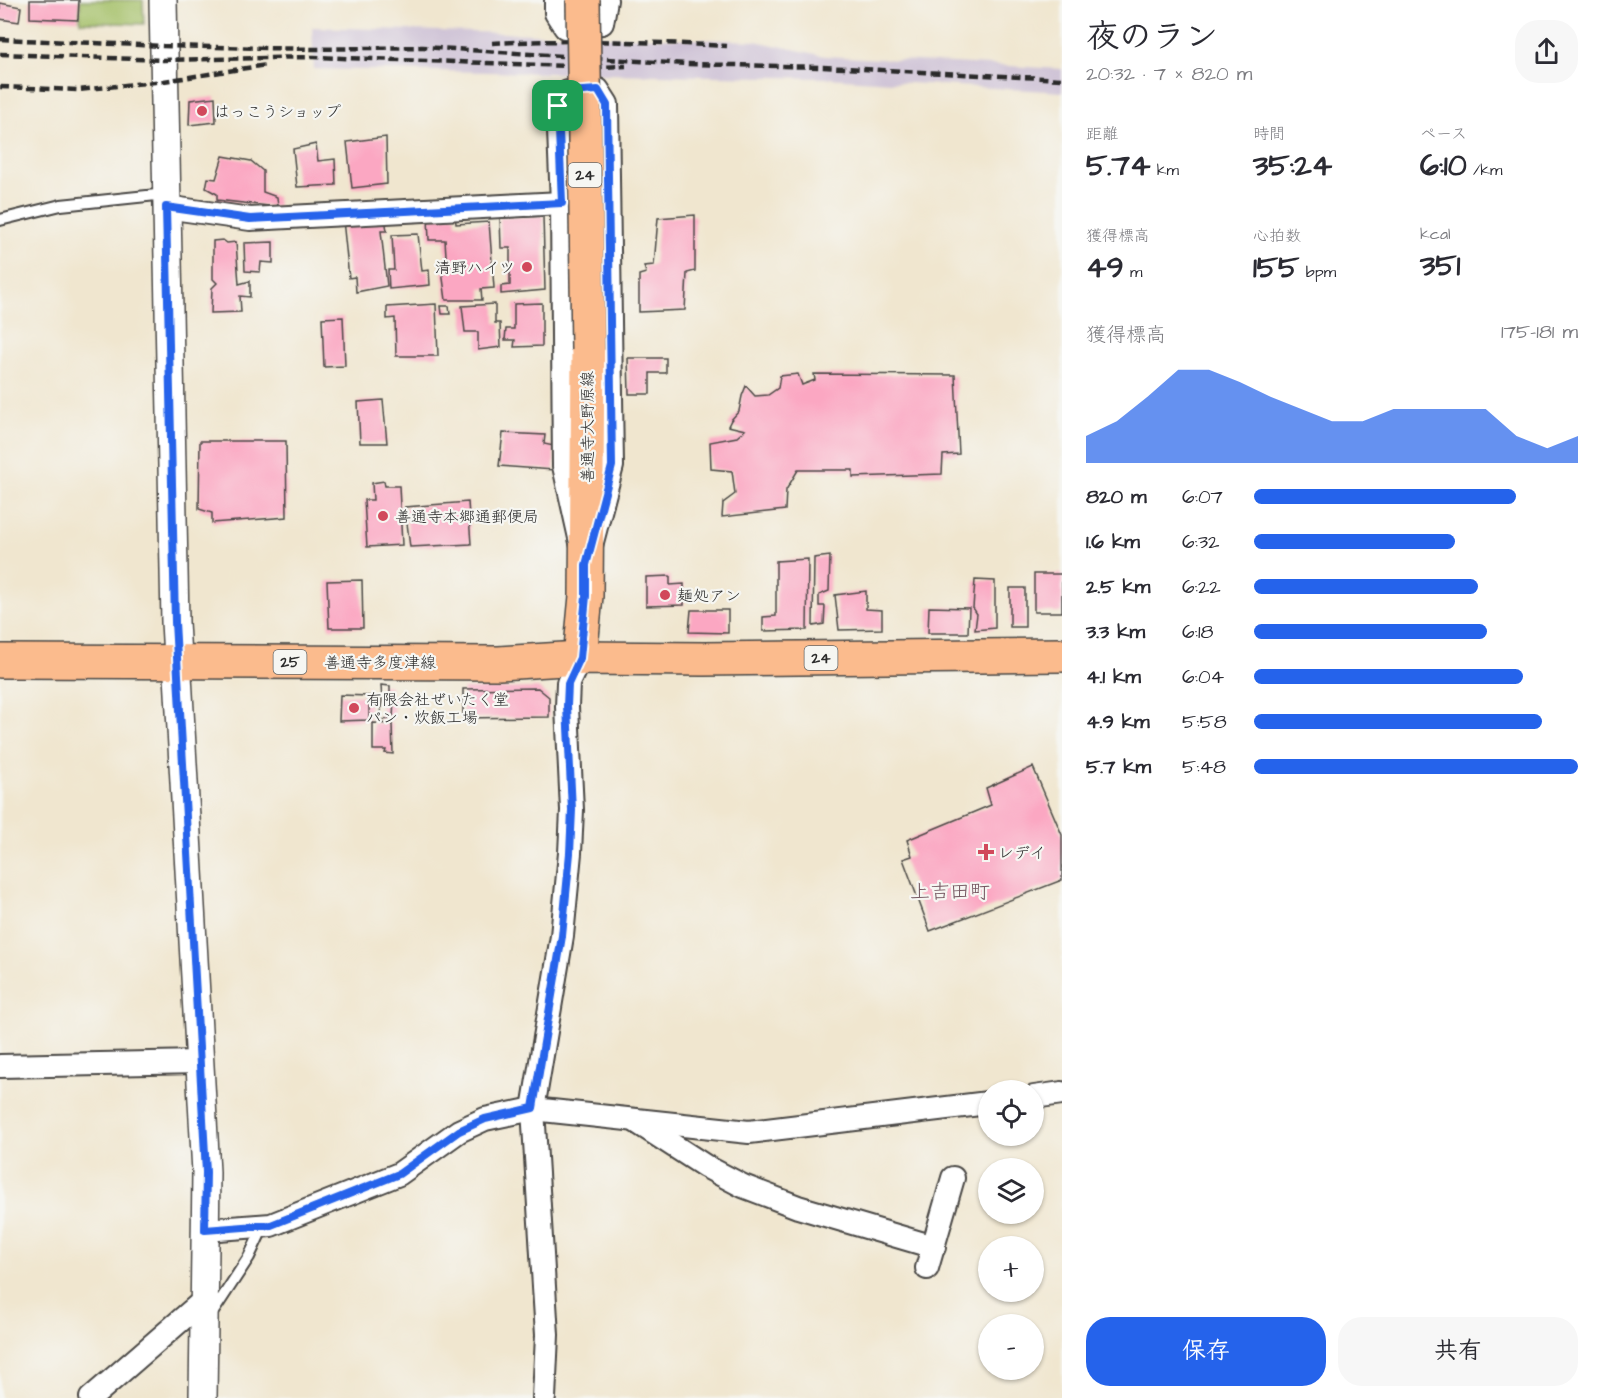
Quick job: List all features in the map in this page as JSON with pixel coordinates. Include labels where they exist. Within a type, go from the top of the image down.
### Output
[{"type":"main road","name":"善通寺大野原線","points":[[580,658],[586,596],[588,350],[583,0]]},
{"type":"main road","name":"24","points":[[580,658],[1062,655]]},
{"type":"main road","name":"善通寺多度津線","points":[[0,662],[499,663],[580,658]]},
{"type":"street","points":[[163,0],[174,615],[206,1172],[203,1398]]},
{"type":"street","points":[[556,0],[556,13],[565,27],[602,23],[606,0]]},
{"type":"street","points":[[598,90],[607,105],[612,466],[586,565],[564,466],[562,203],[558,106],[568,92],[598,90]]},
{"type":"street","points":[[166,201],[250,219],[562,203]]},
{"type":"street","points":[[544,1398],[547,1335],[533,1108],[562,936],[572,810],[568,684],[580,658]]},
{"type":"street","points":[[0,1066],[200,1062]]},
{"type":"street","points":[[1044,1096],[1062,1093]]},
{"type":"street","points":[[205,1230],[271,1225],[399,1174],[459,1131],[485,1119],[533,1108],[748,1132],[978,1104]]},
{"type":"street","points":[[633,1119],[705,1166],[743,1186],[930,1258],[953,1178]]},
{"type":"street","points":[[91,1398],[203,1301]]},
{"type":"lane","points":[[0,220],[61,205],[166,201]]},
{"type":"lane","points":[[203,1327],[249,1257],[264,1225]]},
{"type":"shaded area","points":[[312,27],[755,41],[825,56],[1062,69],[1062,92],[825,78],[314,69]]},
{"type":"green space","points":[[80,0],[143,0],[144,24],[80,22]]},
{"type":"building","points":[[30,0],[79,0],[78,20],[30,18]]},
{"type":"building","points":[[0,3],[21,7],[19,22],[0,19]]},
{"type":"building","name":"はっこうショップ","points":[[215,97],[216,122],[189,125],[190,100]]},
{"type":"building","points":[[386,137],[387,184],[352,188],[347,142]]},
{"type":"building","points":[[316,144],[318,161],[335,159],[336,185],[297,187],[293,149]]},
{"type":"building","points":[[223,156],[251,161],[263,171],[263,192],[277,197],[278,207],[217,200],[217,194],[206,188],[208,178],[216,179]]},
{"type":"building","points":[[455,215],[456,224],[489,222],[494,288],[481,289],[482,300],[446,300],[442,271],[447,271],[445,240],[429,240],[428,218]]},
{"type":"building","points":[[695,215],[695,271],[687,273],[685,310],[639,312],[639,275],[646,273],[644,266],[654,265],[658,218]]},
{"type":"building","name":"清野ハイツ","points":[[543,216],[545,290],[501,294],[501,286],[510,285],[510,248],[501,248],[500,218]]},
{"type":"building","points":[[385,218],[387,231],[381,231],[387,286],[356,292],[355,277],[349,278],[343,220]]},
{"type":"building","points":[[418,234],[422,271],[429,270],[430,285],[389,289],[388,270],[394,270],[392,235]]},
{"type":"building","points":[[223,240],[227,243],[236,242],[239,284],[250,281],[250,297],[240,296],[241,312],[211,313],[212,288],[217,283],[213,279],[213,241]]},
{"type":"building","points":[[273,242],[273,263],[261,262],[260,272],[245,271],[244,243]]},
{"type":"building","points":[[542,303],[542,346],[514,347],[515,340],[505,340],[506,329],[514,329],[514,304]]},
{"type":"building","points":[[436,304],[438,356],[396,356],[395,318],[387,319],[387,307]]},
{"type":"building","points":[[495,304],[495,323],[500,323],[501,347],[478,350],[478,332],[465,332],[462,306]]},
{"type":"building","points":[[441,306],[449,306],[450,314],[442,314]]},
{"type":"building","points":[[343,317],[345,366],[324,367],[322,318]]},
{"type":"building","points":[[628,358],[666,358],[666,373],[650,373],[650,394],[629,394]]},
{"type":"building","points":[[798,374],[802,385],[815,380],[814,374],[955,375],[959,454],[943,455],[942,474],[853,477],[853,470],[798,470],[786,490],[785,510],[722,517],[723,503],[735,494],[732,471],[711,469],[710,442],[737,437],[745,430],[728,426],[739,411],[746,386],[755,396],[768,395],[778,388],[780,376]]},
{"type":"building","points":[[383,400],[387,443],[360,443],[358,402]]},
{"type":"building","points":[[503,433],[545,435],[544,444],[554,446],[554,470],[499,466]]},
{"type":"building","points":[[200,441],[286,441],[287,517],[212,523],[212,513],[199,509]]},
{"type":"building","points":[[384,481],[385,486],[399,486],[402,545],[367,547],[364,500],[373,500],[372,483]]},
{"type":"building","points":[[468,502],[471,544],[410,547],[405,507]]},
{"type":"building","points":[[830,556],[829,591],[819,595],[819,606],[825,606],[824,624],[813,626],[814,558]]},
{"type":"building","points":[[808,559],[807,630],[763,631],[763,617],[776,616],[776,561]]},
{"type":"building","points":[[1034,574],[1062,574],[1062,612],[1034,612]]},
{"type":"building","name":"麺処アン","points":[[670,576],[670,585],[684,584],[684,605],[646,606],[646,577]]},
{"type":"building","points":[[362,580],[363,628],[329,628],[327,581]]},
{"type":"building","points":[[975,580],[995,581],[995,628],[975,630],[977,614],[973,608]]},
{"type":"building","points":[[1010,588],[1025,588],[1025,627],[1010,627]]},
{"type":"building","points":[[866,591],[866,609],[882,610],[882,629],[839,630],[835,595]]},
{"type":"building","points":[[929,607],[969,608],[968,633],[928,633]]},
{"type":"building","points":[[691,610],[728,610],[728,633],[689,632]]},
{"type":"building","points":[[381,685],[390,686],[390,695],[394,697],[393,719],[379,720],[382,701]]},
{"type":"building","points":[[538,688],[549,697],[549,717],[463,718],[463,689]]},
{"type":"building","name":"有限会社ぜいたく堂 パン・炊飯工場","points":[[340,695],[369,696],[369,720],[339,721]]},
{"type":"building","points":[[373,723],[392,724],[393,754],[385,753],[386,750],[373,750]]},
{"type":"building","points":[[1033,767],[1062,835],[1062,880],[930,931],[903,859],[912,856],[907,840],[991,805],[986,788]]},
{"type":"railway","points":[[0,39],[313,49],[423,47],[686,64],[823,67],[1062,79]]},
{"type":"railway","points":[[492,43],[551,41],[727,46]]},
{"type":"railway","points":[[0,54],[164,60],[314,57],[626,66]]},
{"type":"railway","points":[[0,87],[79,90],[164,81],[266,65]]},
{"type":"place","name":"はっこうショップ","points":[[202,111]]},
{"type":"place","name":"清野ハイツ","points":[[527,267]]},
{"type":"place","name":"善通寺本郷通郵便局","points":[[383,516]]},
{"type":"place","name":"麺処アン","points":[[665,595]]},
{"type":"place","name":"有限会社ぜいたく堂 パン・炊飯工場","points":[[354,708]]},
{"type":"place","name":"レデイ","points":[[986,852]]},
{"type":"district","name":"上吉田町","points":[[950,891]]},
{"type":"route","points":[[598,90],[607,105],[612,466],[586,565],[586,596],[580,658],[568,684],[572,810],[570,853],[562,936],[533,1108],[485,1119],[459,1131],[399,1174],[271,1225],[205,1230],[206,1172],[175,622],[166,207],[250,219],[562,203],[558,106],[568,92],[598,90]]}]
